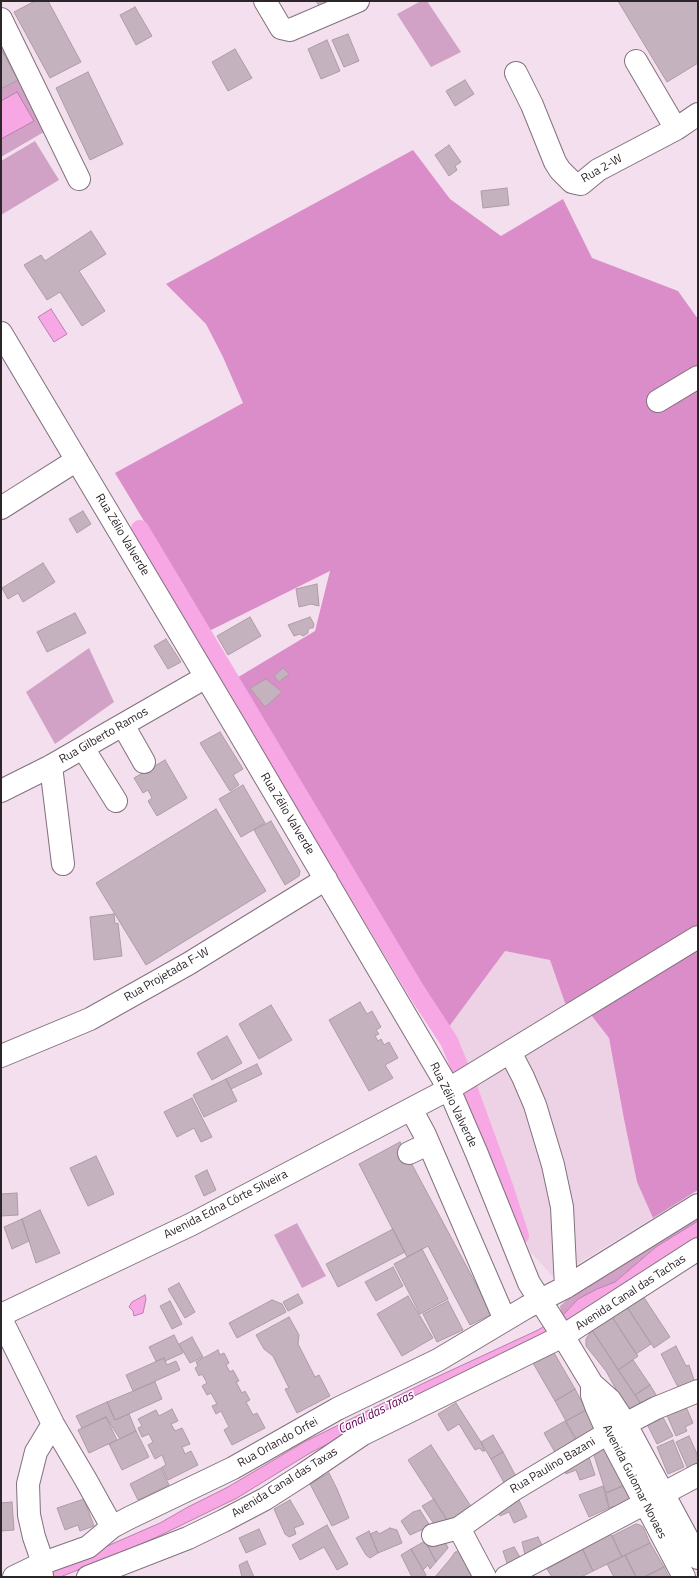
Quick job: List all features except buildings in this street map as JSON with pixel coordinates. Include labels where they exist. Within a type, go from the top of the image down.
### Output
[{"type":"street","points":[[265,1],[281,28],[290,30],[358,1]]},
{"type":"street","points":[[1,19],[79,179]]},
{"type":"street","points":[[636,61],[676,129]]},
{"type":"street","name":"Rua 2-W","points":[[516,73],[532,105],[555,162],[560,170],[572,182],[581,184],[598,170],[676,129],[698,114]]},
{"type":"street","name":"Rua Zélio Valverde","points":[[1,333],[449,1089],[477,1154],[521,1266],[529,1283],[542,1304]]},
{"type":"street","points":[[658,401],[698,377]]},
{"type":"street","points":[[1,508],[77,460]]},
{"type":"street","name":"Rua Gilberto Ramos","points":[[1,791],[51,766],[206,677]]},
{"type":"street","points":[[123,725],[144,762]]},
{"type":"street","points":[[83,748],[116,801]]},
{"type":"street","points":[[51,766],[63,864]]},
{"type":"street","name":"Rua Projetada F-W","points":[[1,1056],[90,1019],[188,964],[326,880]]},
{"type":"street","name":"Avenida Edna Côrte Silveira","points":[[1,1315],[192,1224],[449,1089],[698,936]]},
{"type":"street","points":[[510,1052],[524,1077],[535,1105],[554,1165],[562,1207],[566,1287]]},
{"type":"street","points":[[410,1109],[428,1144],[505,1320]]},
{"type":"street","points":[[409,1153],[428,1144]]},
{"type":"street","name":"Rua Orlando Orfei","points":[[14,1577],[42,1571],[88,1546],[112,1527],[233,1468],[337,1409],[438,1360],[505,1320],[542,1304],[566,1287],[698,1205]]},
{"type":"street","name":"Avenida Canal das Tachas","points":[[562,1333],[698,1250]]},
{"type":"street","name":"Avenida Guiomar Novaes","points":[[542,1304],[562,1333],[592,1384],[592,1395],[596,1406],[617,1428],[654,1499],[684,1577]]},
{"type":"street","points":[[1,1319],[53,1424],[112,1527]]},
{"type":"street","name":"Avenida Canal das Taxas","points":[[88,1577],[188,1538],[223,1521],[304,1474],[363,1434],[562,1333]]},
{"type":"street","name":"Rua Paulino Bazani","points":[[433,1535],[459,1528],[513,1490],[617,1428],[667,1402],[698,1391]]},
{"type":"street","points":[[42,1571],[29,1515],[28,1484],[36,1452],[53,1424]]},
{"type":"street","points":[[506,1577],[698,1475]]},
{"type":"street","name":"Avenida Guiomar Novaes","points":[[654,1499],[698,1558]]},
{"type":"street","points":[[459,1528],[485,1577]]},
{"type":"shaded area","points":[[421,1],[427,1],[461,52],[431,67],[397,14]]},
{"type":"shaded area","points":[[1,37],[49,129],[1,157]]},
{"type":"shaded area","points":[[35,141],[59,180],[1,215],[1,161]]},
{"type":"shaded area","points":[[413,150],[450,199],[501,236],[563,199],[592,258],[678,291],[698,319],[698,1190],[653,1218],[637,1182],[609,1038],[585,1007],[565,1003],[550,960],[505,951],[448,1028],[235,679],[315,631],[330,571],[197,637],[132,529],[144,521],[115,473],[243,403],[223,357],[206,324],[166,284]]},
{"type":"shaded area","points":[[89,648],[114,702],[55,744],[26,692]]},
{"type":"shaded area","points":[[505,951],[550,960],[565,1003],[585,1007],[609,1038],[637,1182],[653,1218],[554,1278],[529,1250],[512,1182],[448,1028]]},
{"type":"shaded area","points":[[698,1213],[698,1221],[656,1247],[615,1282],[578,1299],[564,1314],[561,1313],[560,1306],[575,1293]]},
{"type":"shaded area","points":[[297,1223],[326,1276],[302,1288],[274,1235]]},
{"type":"water","points":[[17,92],[34,121],[1,139],[1,101]]},
{"type":"water","points":[[51,309],[67,334],[54,342],[38,317]]},
{"type":"water","name":"Canal das Taxas","points":[[698,1221],[698,1238],[586,1312],[310,1453],[237,1498],[157,1537],[60,1577],[29,1577],[105,1547],[160,1523],[228,1487],[304,1442],[428,1381],[538,1330],[564,1314],[578,1299],[615,1282],[656,1247]]},
{"type":"water","points":[[145,1295],[146,1299],[143,1313],[134,1316],[133,1311],[129,1307],[132,1302]]},
{"type":"waterway","points":[[140,529],[417,992],[449,1041],[468,1087],[504,1186],[520,1236]]}]
